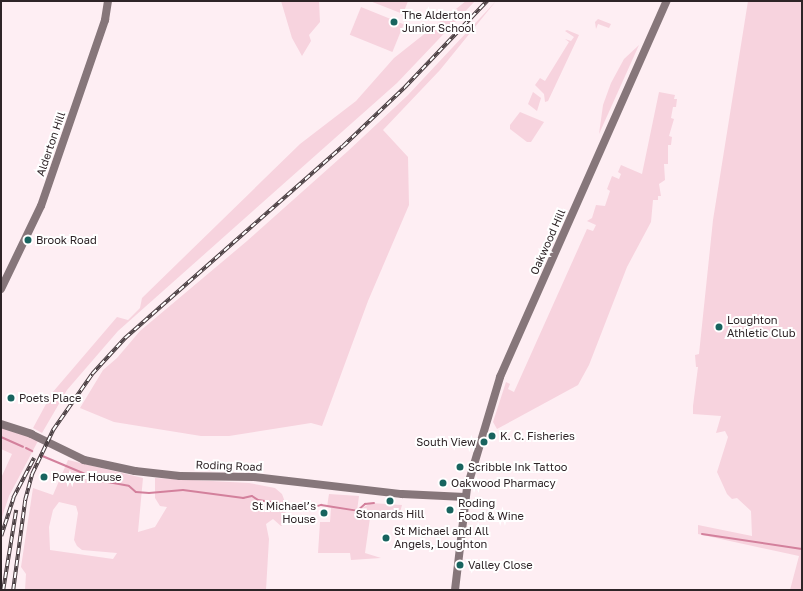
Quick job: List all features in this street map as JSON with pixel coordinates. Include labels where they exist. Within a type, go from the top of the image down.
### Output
[{"type":"street","name":"Alderton Hill","points":[[1,289],[41,206],[105,20],[108,1]]},
{"type":"street","name":"Oakwood Hill","points":[[455,590],[465,497],[500,377],[667,1]]},
{"type":"street","name":"Roding Road","points":[[1,424],[31,434],[84,460],[135,471],[180,476],[254,477],[402,494],[465,497]]},
{"type":"shaded area","points":[[281,1],[319,1],[320,22],[309,35],[311,41],[302,56],[292,38]]},
{"type":"shaded area","points":[[370,1],[408,1],[403,14]]},
{"type":"shaded area","points":[[466,1],[475,1],[397,83],[118,331],[67,390],[42,433],[33,428],[52,393],[117,317],[128,320],[140,308],[142,298],[300,144],[356,101],[394,58]]},
{"type":"shaded area","points":[[496,1],[440,70],[383,130],[408,157],[409,205],[368,301],[322,426],[311,423],[229,436],[201,436],[114,422],[80,408],[103,370],[117,358],[140,331],[247,241],[348,151],[408,95]]},
{"type":"shaded area","points":[[748,1],[802,1],[802,590],[790,590],[799,556],[698,534],[698,525],[752,536],[751,511],[737,498],[732,499],[727,494],[717,472],[728,437],[725,431],[716,433],[721,416],[693,414],[698,367],[696,367],[695,355],[699,354],[713,220]]},
{"type":"shaded area","points":[[361,7],[404,24],[392,52],[350,35]]},
{"type":"shaded area","points":[[598,19],[611,24],[609,28],[598,24],[596,29],[595,22]]},
{"type":"shaded area","points":[[567,30],[579,35],[548,101],[545,102],[544,94],[535,85],[540,78],[545,81],[569,42],[565,39],[571,41],[574,37],[565,31]]},
{"type":"shaded area","points":[[639,45],[599,134],[603,105],[611,83],[624,59]]},
{"type":"shaded area","points":[[533,92],[541,98],[537,111],[528,104]]},
{"type":"shaded area","points":[[659,92],[675,95],[674,99],[677,99],[676,107],[673,107],[671,118],[674,119],[669,136],[672,137],[671,145],[668,145],[668,164],[664,164],[665,180],[659,184],[661,196],[658,196],[658,200],[653,200],[651,222],[627,267],[589,365],[578,385],[497,429],[493,422],[506,382],[510,384],[508,389],[514,392],[587,229],[593,231],[596,225],[587,221],[592,218],[596,205],[605,206],[610,191],[607,189],[612,176],[619,179],[621,174],[618,172],[621,165],[642,174]]},
{"type":"shaded area","points":[[520,112],[544,122],[531,142],[527,142],[510,129],[510,125]]},
{"type":"shaded area","points":[[1,424],[39,439],[9,496],[1,520],[1,478],[12,454],[1,449]]},
{"type":"shaded area","points":[[68,460],[143,478],[138,532],[155,527],[167,507],[160,506],[155,498],[155,478],[249,483],[275,488],[282,494],[285,502],[286,522],[281,526],[273,519],[266,524],[269,539],[266,590],[25,590],[26,574],[21,567],[33,488],[53,495]],"holes":[[[59,502],[76,506],[78,513],[74,540],[77,546],[82,550],[117,553],[113,559],[50,550],[49,527],[53,510]]]},
{"type":"shaded area","points":[[329,494],[359,496],[357,511],[371,503],[402,505],[399,516],[376,512],[376,519],[370,518],[365,553],[381,558],[351,560],[350,553],[318,553],[320,522],[330,522],[331,508],[327,507]]},
{"type":"waterway","points":[[1,437],[23,447]]},
{"type":"waterway","points":[[26,448],[32,451]]},
{"type":"waterway","points":[[40,455],[102,481],[129,486],[136,492],[149,493],[183,490],[243,498],[252,496],[258,500],[286,504]]},
{"type":"waterway","points":[[296,506],[306,509],[321,505],[357,511],[365,504],[374,503]]},
{"type":"waterway","points":[[702,534],[802,549]]},
{"type":"railway","points":[[13,590],[25,500],[32,474],[53,430],[92,374],[125,338],[343,146],[405,87],[487,1]]},
{"type":"railway","points":[[1,536],[13,498],[34,458]]},
{"type":"railway","points":[[3,590],[16,510]]},
{"type":"place","name":"The Alderton Junior School","points":[[394,22]]},
{"type":"place","name":"Brook Road","points":[[28,240]]},
{"type":"place","name":"Loughton Athletic Club","points":[[719,327]]},
{"type":"place","name":"Poets Place","points":[[11,398]]},
{"type":"place","name":"K. C. Fisheries","points":[[492,436]]},
{"type":"place","name":"South View","points":[[484,442]]},
{"type":"place","name":"Scribble Ink Tattoo","points":[[460,467]]},
{"type":"place","name":"Power House","points":[[44,477]]},
{"type":"place","name":"Oakwood Pharmacy","points":[[443,483]]},
{"type":"place","name":"Stonards Hill","points":[[390,501]]},
{"type":"place","name":"Roding Food & Wine","points":[[450,510]]},
{"type":"place","name":"St Michael’s House","points":[[324,513]]},
{"type":"place","name":"St Michael and All Angels, Loughton","points":[[386,538]]},
{"type":"place","name":"Valley Close","points":[[460,565]]}]
